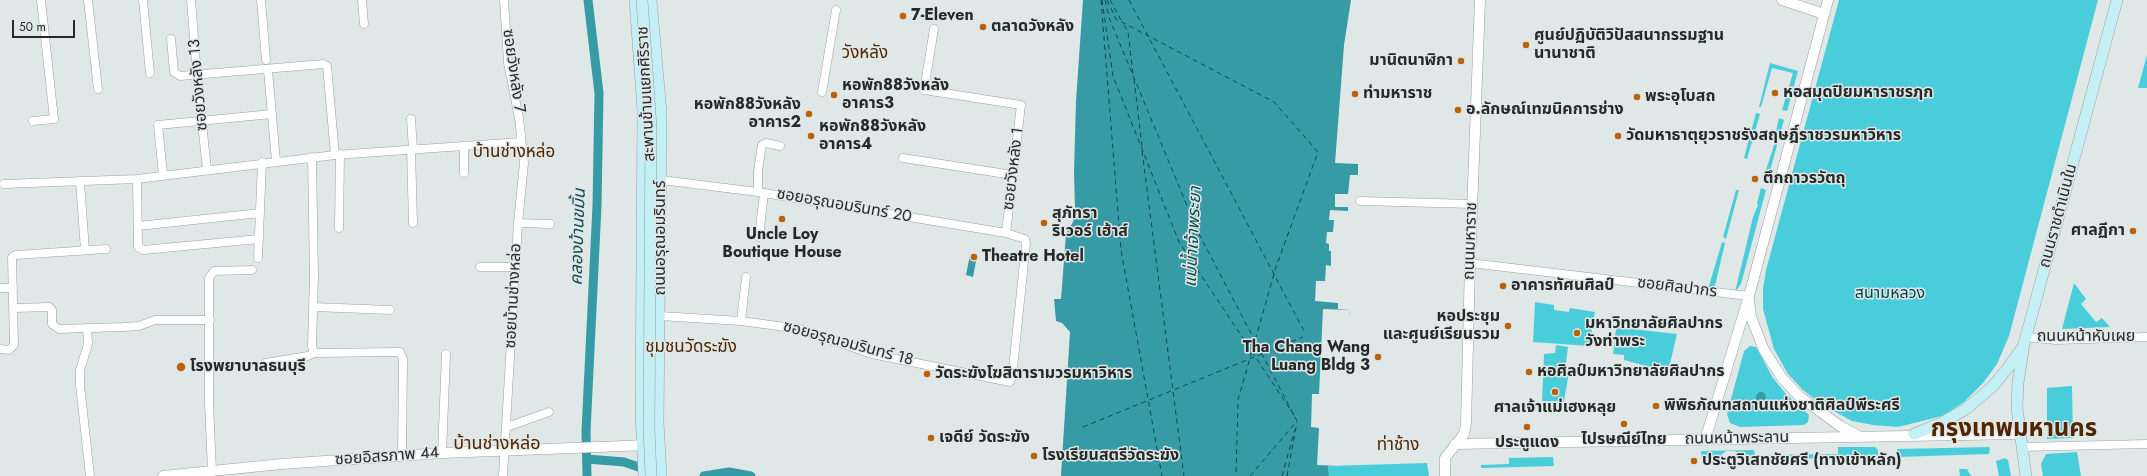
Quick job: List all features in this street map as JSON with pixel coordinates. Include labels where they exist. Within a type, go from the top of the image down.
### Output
[{"type":"main road","name":"ถนนอรุณอมรินทร์","points":[[635,0],[643,84],[642,445],[644,476]]},
{"type":"main road","name":"สะพานข้ามแยกศิริราช","points":[[642,0],[651,127],[649,428],[651,476]]},
{"type":"main road","name":"ถนนอรุณอมรินทร์","points":[[651,0],[660,92],[662,180],[659,445],[661,476]]},
{"type":"main road","name":"ถนนราชดำเนินใน","points":[[2026,476],[2017,408],[2018,383],[2025,340],[2117,0]]},
{"type":"main road","points":[[642,315],[660,316]]},
{"type":"main road","points":[[1914,434],[1941,424],[1966,409],[1992,387],[2008,368],[2025,340]]},
{"type":"street","points":[[33,121],[54,119],[41,0]]},
{"type":"street","points":[[88,0],[98,89]]},
{"type":"street","points":[[143,0],[150,73]]},
{"type":"street","name":"ซอยวังหลัง 13","points":[[191,0],[207,170]]},
{"type":"street","points":[[261,0],[266,60]]},
{"type":"street","points":[[362,0],[364,24]]},
{"type":"street","name":"ซอยวังหลัง 7","points":[[504,0],[508,63],[519,118],[521,142]]},
{"type":"street","name":"ถนนมหาราช","points":[[1445,476],[1445,458],[1464,434],[1466,424],[1470,263],[1480,0]]},
{"type":"street","points":[[1782,0],[1824,14]]},
{"type":"street","points":[[1705,440],[1749,296],[1828,0]]},
{"type":"street","points":[[822,92],[836,10]]},
{"type":"street","name":"ซอยวังหลัง 1","points":[[934,29],[924,90],[1021,105],[1006,233]]},
{"type":"street","points":[[171,39],[176,75],[197,76],[324,64],[327,66],[338,154],[340,228]]},
{"type":"street","points":[[268,70],[276,161]]},
{"type":"street","points":[[163,175],[158,125],[272,114]]},
{"type":"street","points":[[411,119],[413,223]]},
{"type":"street","points":[[4,184],[137,180],[163,175],[262,162],[338,154],[521,142]]},
{"type":"street","name":"ซอยบ้านช่างหล่อ","points":[[503,476],[518,223],[524,163],[521,142]]},
{"type":"street","points":[[759,237],[761,192],[758,172],[762,145],[766,143],[780,146]]},
{"type":"street","points":[[464,146],[464,173]]},
{"type":"street","points":[[312,157],[314,307],[312,346],[314,353]]},
{"type":"street","points":[[903,158],[1013,175]]},
{"type":"street","points":[[258,258],[262,162]]},
{"type":"street","points":[[137,180],[138,247],[143,250],[259,239]]},
{"type":"street","name":"ซอยอรุณอมรินทร์ 20","points":[[662,180],[761,192],[1006,233],[1025,239],[1012,378],[1010,382]]},
{"type":"street","points":[[80,182],[85,250]]},
{"type":"street","points":[[1360,201],[1473,204]]},
{"type":"street","points":[[138,226],[260,213]]},
{"type":"street","points":[[518,223],[550,224]]},
{"type":"street","points":[[0,349],[9,350],[14,345],[12,260],[16,255],[106,249]]},
{"type":"street","name":"ซอยศิลปากร","points":[[1470,263],[1749,296]]},
{"type":"street","points":[[480,267],[516,267]]},
{"type":"street","points":[[212,472],[209,404],[210,274],[214,271],[252,270]]},
{"type":"street","points":[[741,321],[746,277]]},
{"type":"street","points":[[0,288],[12,288]]},
{"type":"street","points":[[1749,296],[1751,317],[1764,350],[1782,378],[1798,396],[1840,426],[1859,436]]},
{"type":"street","points":[[14,308],[49,307],[52,310],[52,324],[55,328],[139,326],[155,320],[210,320]]},
{"type":"street","points":[[314,307],[390,310]]},
{"type":"street","name":"ซอยอรุณอมรินทร์ 18","points":[[660,316],[741,321],[800,329],[872,354],[1010,382]]},
{"type":"street","points":[[87,328],[88,344],[80,370],[80,378],[90,476]]},
{"type":"street","name":"ถนนหน้าหับเผย","points":[[2025,340],[2147,337]]},
{"type":"street","points":[[266,363],[308,356],[314,353],[400,352],[402,354],[402,456]]},
{"type":"street","points":[[442,453],[446,354]]},
{"type":"street","points":[[507,427],[549,412]]},
{"type":"street","name":"ถนนหน้าพระลาน","points":[[1455,444],[1705,440],[1914,434],[2020,434]]},
{"type":"street","points":[[2022,447],[2147,444]]},
{"type":"street","name":"ซอยอิสรภาพ 44","points":[[163,476],[281,464],[504,449],[659,445]]},
{"type":"green space","name":"สนามหลวง","points":[[1839,0],[2098,0],[2009,336],[1997,364],[1983,383],[1964,402],[1942,416],[1898,427],[1873,425],[1852,421],[1821,404],[1803,390],[1788,374],[1774,349],[1763,309],[1763,288],[1766,270]]},
{"type":"green space","points":[[2147,55],[2147,88],[2138,88]]},
{"type":"green space","points":[[1770,63],[1798,71],[1787,111],[1782,110],[1793,73],[1772,68],[1761,107],[1759,107]]},
{"type":"green space","points":[[1756,113],[1760,114],[1747,159],[1744,158]]},
{"type":"green space","points":[[1779,118],[1784,120],[1770,171],[1766,170],[1775,142],[1774,140]]},
{"type":"green space","points":[[1761,188],[1766,190],[1741,284],[1735,292],[1753,217],[1758,205],[1757,203]]},
{"type":"green space","points":[[1736,190],[1739,190],[1726,239],[1723,237]]},
{"type":"green space","points":[[1722,242],[1725,243],[1714,290],[1709,289],[1709,286]]},
{"type":"green space","points":[[2074,283],[2086,299],[2081,304],[2096,322],[2102,318],[2110,327],[2062,329]]},
{"type":"green space","points":[[1535,302],[1554,305],[1554,310],[1569,312],[1570,308],[1595,312],[1589,346],[1533,342]]},
{"type":"green space","points":[[1623,328],[1677,334],[1668,372],[1624,360],[1624,355],[1613,354],[1616,329]]},
{"type":"green space","points":[[1556,345],[1568,347],[1565,371],[1569,372],[1564,401],[1542,401],[1544,354],[1555,353]]},
{"type":"green space","points":[[1750,346],[1756,347],[1773,378],[1786,394],[1809,415],[1808,422],[1804,425],[1740,427],[1730,423],[1727,414],[1744,351]]},
{"type":"green space","points":[[2072,386],[2073,438],[2047,439],[2047,388]]},
{"type":"green space","points":[[1838,447],[1875,447],[1878,450],[1878,457],[1741,460],[1740,456],[1735,451],[1726,451],[1721,455],[1721,461],[1702,461],[1701,451],[1754,450],[1755,455],[1838,454]]},
{"type":"green space","points":[[1990,447],[1989,454],[1897,457],[1897,449]]},
{"type":"green space","points":[[2077,452],[2081,476],[2043,476],[2041,464],[2046,454]]},
{"type":"green space","points":[[1553,457],[1554,466],[1481,468],[1481,465],[1509,464],[1509,458]]},
{"type":"green space","points":[[2005,458],[2008,460],[2011,476],[1999,476],[1996,461]]},
{"type":"green space","points":[[1427,463],[1429,476],[1329,476],[1328,466]]},
{"type":"green space","points":[[1959,469],[1967,469],[1971,476],[1960,476]]},
{"type":"water","name":"แม่น้ำเจ้าพระยา","points":[[1083,0],[1351,0],[1344,45],[1335,163],[1358,164],[1358,175],[1350,175],[1348,194],[1335,194],[1335,207],[1348,207],[1348,211],[1330,210],[1329,220],[1334,220],[1333,232],[1327,232],[1326,243],[1329,244],[1329,251],[1331,251],[1331,266],[1326,265],[1325,281],[1316,281],[1315,301],[1338,303],[1338,309],[1350,310],[1342,371],[1336,466],[1328,466],[1329,476],[1061,476],[1070,332],[1062,323],[1056,321],[1054,299],[1061,299],[1066,234],[1073,222],[1075,208],[1074,173],[1076,101]]},
{"type":"water","points":[[970,255],[977,256],[973,277],[966,275]]},
{"type":"water","points":[[1761,392],[1766,397],[1761,402],[1756,397]]},
{"type":"pier","name":"ท่าช้าง","points":[[1323,309],[1350,310],[1344,371],[1342,442],[1338,466],[1317,465],[1319,428],[1311,427],[1312,394],[1319,394]]},
{"type":"waterway","name":"คลองบ้านขมิ้น","points":[[587,476],[586,431],[597,206],[599,93],[588,0]]},
{"type":"waterway","points":[[587,459],[624,462],[650,471]]},
{"type":"waterway","points":[[704,476],[729,472],[751,476]]},
{"type":"ferry route","points":[[1101,0],[1121,250],[1162,476]]},
{"type":"ferry route","points":[[1102,0],[1113,76],[1179,242],[1294,415]]},
{"type":"ferry route","points":[[1105,0],[1110,20],[1198,232],[1297,421],[1250,476]]},
{"type":"ferry route","points":[[1107,0],[1116,19],[1274,102],[1318,152],[1276,267],[1238,400],[1236,476]]},
{"type":"ferry route","points":[[1110,0],[1122,22]]},
{"type":"ferry route","points":[[1129,0],[1304,331]]},
{"type":"ferry route","points":[[1124,25],[1128,32],[1133,74]]},
{"type":"ferry route","points":[[1134,79],[1142,146]]},
{"type":"ferry route","points":[[1142,151],[1184,476]]},
{"type":"ferry route","points":[[1083,427],[1303,337]]},
{"type":"ferry route","points":[[1287,476],[1297,422]]},
{"type":"ferry route","points":[[1282,476],[1295,429]]},
{"type":"place","name":"7-Eleven","points":[[903,16]]},
{"type":"place","name":"ตลาดวังหลัง","points":[[983,27]]},
{"type":"place","name":"ศูนย์ปฏิบัติวิปัสสนากรรมฐาน นานาชาติ","points":[[1526,45]]},
{"type":"place","name":"มานิตนาฬิกา","points":[[1461,61]]},
{"type":"place","name":"หอสมุดปิยมหาราชรฦก","points":[[1775,93]]},
{"type":"place","name":"ท่ามหาราช","points":[[1355,94]]},
{"type":"place","name":"หอพัก88วังหลัง อาคาร3","points":[[834,95]]},
{"type":"place","name":"พระอุโบสถ","points":[[1637,97]]},
{"type":"place","name":"อ.ลักษณ์เทฆนิคการช่าง","points":[[1458,110]]},
{"type":"place","name":"หอพัก88วังหลัง อาคาร2","points":[[809,114]]},
{"type":"place","name":"หอพัก88วังหลัง อาคาร4","points":[[811,136]]},
{"type":"place","name":"วัดมหาธาตุยุวราชรังสฤษฎิ์ราชวรมหาวิหาร","points":[[1618,136]]},
{"type":"place","name":"ตึกถาวรวัตถุ","points":[[1755,179]]},
{"type":"place","name":"Uncle Loy Boutique House","points":[[782,219]]},
{"type":"place","name":"สุภัทรา ริเวอร์ เฮ้าส์","points":[[1044,223]]},
{"type":"place","name":"ศาลฏีกา","points":[[2133,231]]},
{"type":"place","name":"Theatre Hotel","points":[[974,257]]},
{"type":"place","name":"อาคารทัศนศิลป์","points":[[1503,286]]},
{"type":"place","name":"หอประชุม และศูนย์เรียนรวม","points":[[1508,326]]},
{"type":"place","name":"มหาวิทยาลัยศิลปากร วังท่าพระ","points":[[1577,333]]},
{"type":"place","name":"Tha Chang Wang Luang Bldg 3","points":[[1378,357]]},
{"type":"place","name":"โรงพยาบาลธนบุรี","points":[[181,367]]},
{"type":"place","name":"หอศิลป์มหาวิทยาลัยศิลปากร","points":[[1529,372]]},
{"type":"place","name":"วัดระฆังโฆสิตารามวรมหาวิหาร","points":[[927,374]]},
{"type":"place","name":"ศาลเจ้าแม่เฮงหลุย","points":[[1555,392]]},
{"type":"place","name":"พิพิธภัณฑสถานแห่งชาติศิลป์พีระศรี","points":[[1656,406]]},
{"type":"place","name":"ไปรษณีย์ไทย","points":[[1624,424]]},
{"type":"place","name":"ประตูแดง","points":[[1527,427]]},
{"type":"place","name":"เจดีย์ วัดระฆัง","points":[[931,438]]},
{"type":"place","name":"โรงเรียนสตรีวัดระฆัง","points":[[1034,456]]},
{"type":"place","name":"ประตูวิเสทชัยศรี (ทางเข้าหลัก)","points":[[1694,461]]},
{"type":"district","name":"วังหลัง","points":[[865,54]]},
{"type":"district","name":"บ้านช่างหล่อ","points":[[514,153]]},
{"type":"district","name":"ชุมชนวัดระฆัง","points":[[691,348]]},
{"type":"district","name":"กรุงเทพมหานคร","points":[[2014,430]]},
{"type":"district","name":"บ้านช่างหล่อ","points":[[497,445]]},
{"type":"district","name":"ท่าช้าง","points":[[1398,446]]}]
